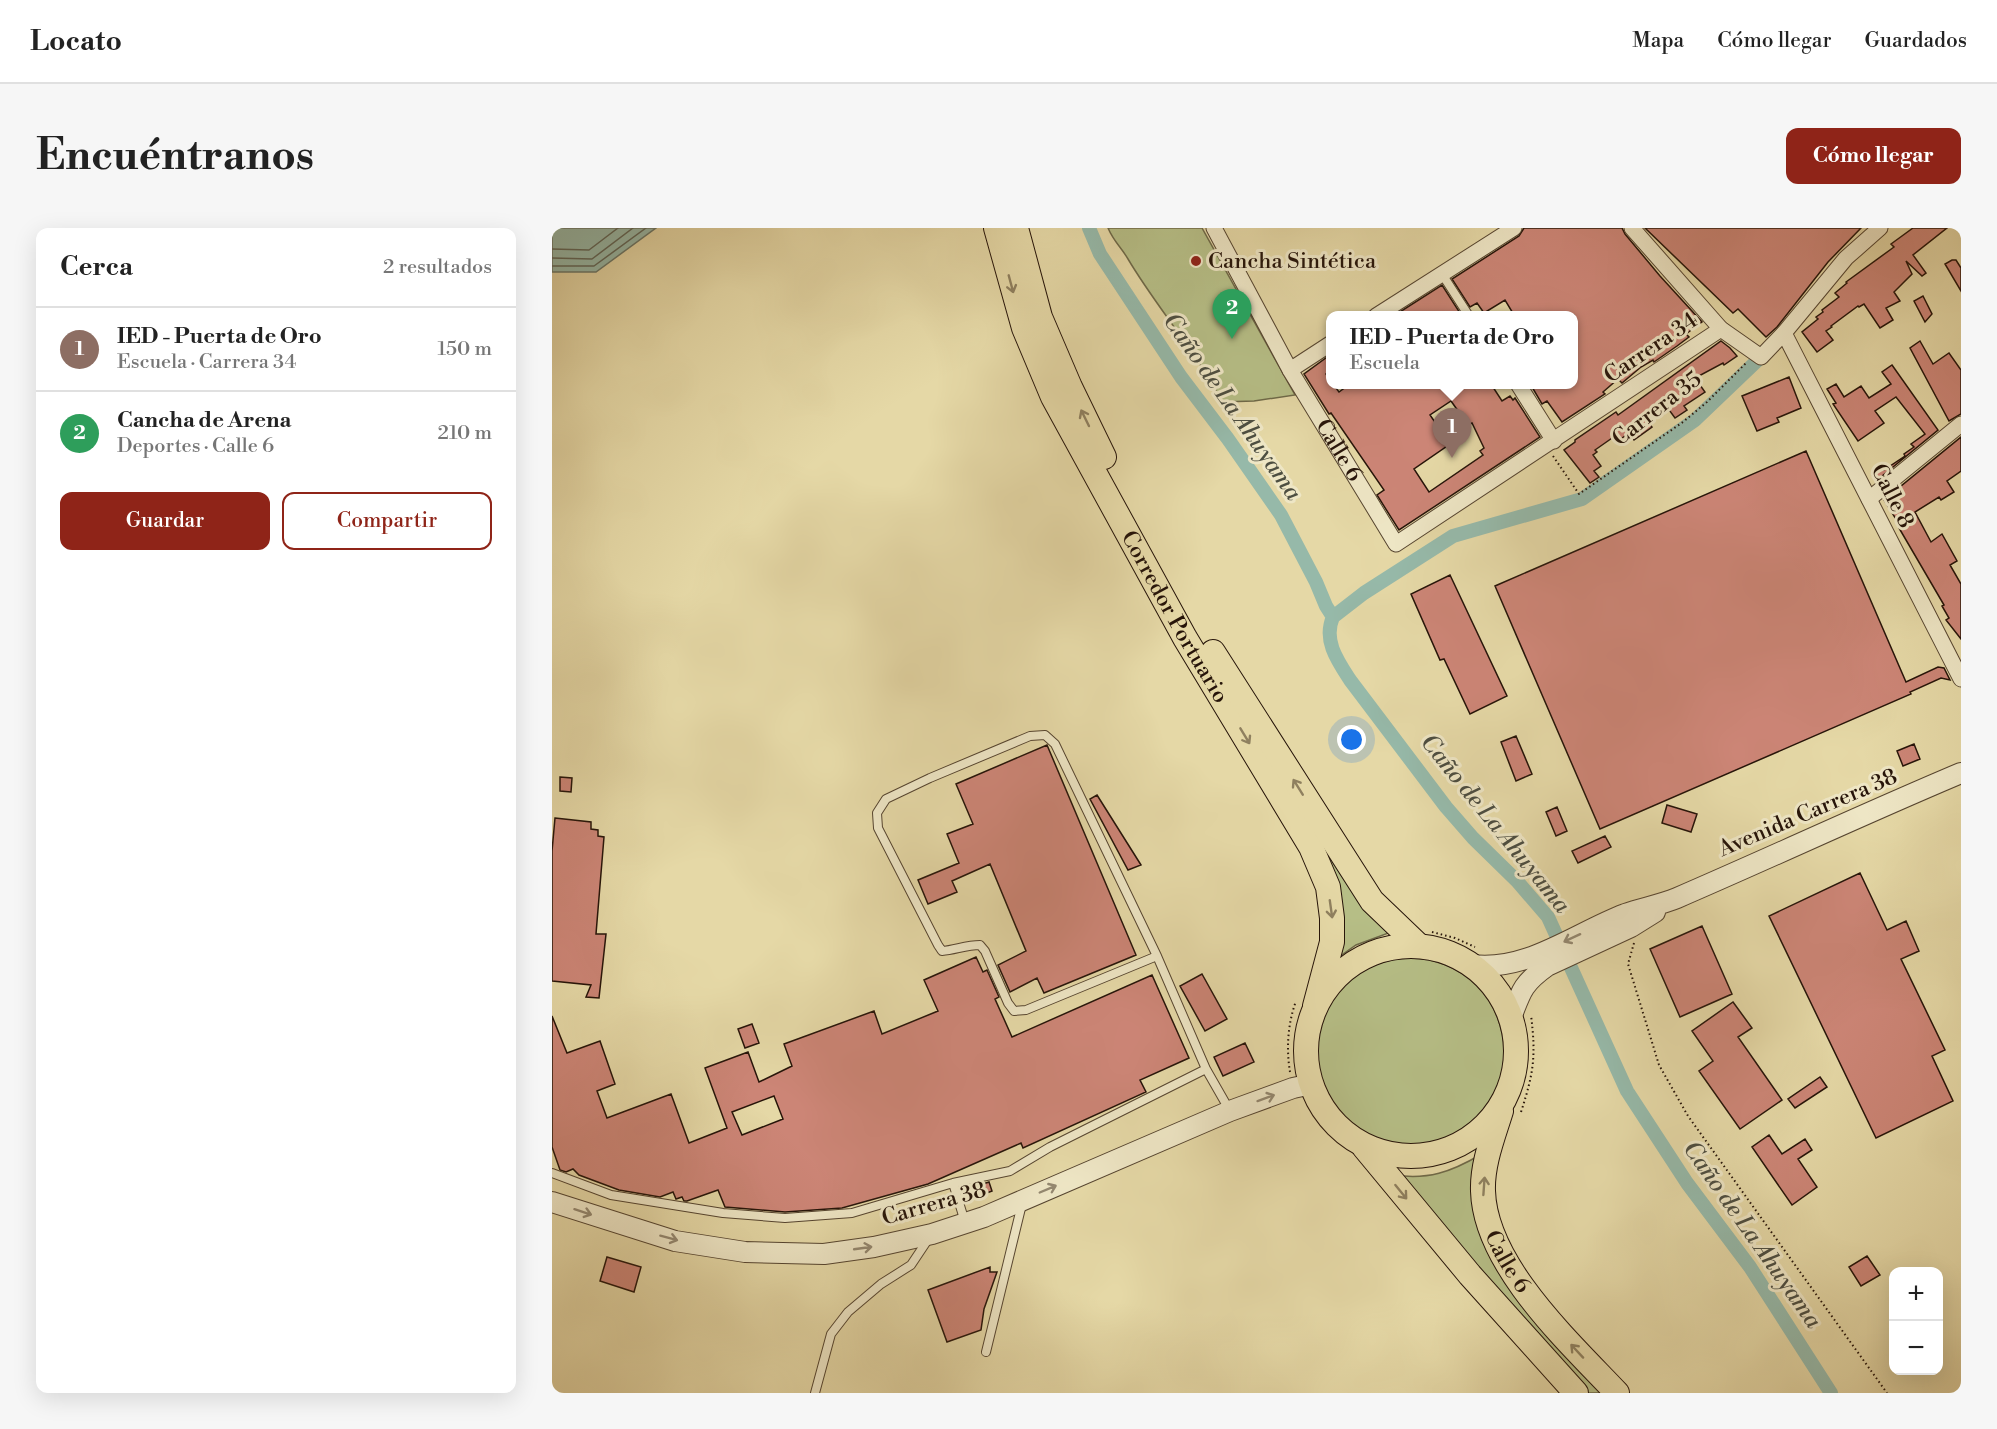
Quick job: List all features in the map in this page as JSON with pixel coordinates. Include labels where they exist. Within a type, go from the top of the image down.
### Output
[{"type":"main road","name":"Corredor Portuario","points":[[996,228],[1024,328],[1053,397],[1185,638],[1311,847],[1328,887],[1332,942],[1308,1026],[1305,1048],[1313,1094],[1326,1115],[1343,1133],[1364,1147]]},
{"type":"main road","name":"Corredor Portuario","points":[[1016,228],[1040,317],[1070,387],[1100,448],[1205,640],[1372,901],[1424,938]]},
{"type":"main road","points":[[1315,1006],[1330,984],[1348,967],[1370,954],[1424,938]]},
{"type":"main road","name":"Calle 6","points":[[1424,938],[1438,949],[1455,956],[1474,957],[1502,998],[1521,1016],[1516,1045],[1512,1107],[1488,1155],[1482,1190],[1486,1217],[1497,1248],[1513,1275],[1561,1334],[1617,1393]]},
{"type":"main road","points":[[1364,1147],[1387,1154],[1410,1157],[1433,1154],[1456,1147],[1476,1134],[1492,1118],[1512,1107]]},
{"type":"main road","name":"Calle 6","points":[[1364,1147],[1470,1275],[1576,1393]]},
{"type":"street","name":"Calle 6","points":[[1214,228],[1290,370],[1396,544]]},
{"type":"street","points":[[1382,311],[1514,228]]},
{"type":"street","points":[[1632,228],[1721,328],[1759,355],[1784,333],[1846,258],[1880,228]]},
{"type":"street","name":"Carrera 34","points":[[1396,544],[1721,328]]},
{"type":"street","name":"Calle 8","points":[[1784,333],[1961,679]]},
{"type":"street","points":[[1290,370],[1326,347]]},
{"type":"street","points":[[1521,389],[1550,443]]},
{"type":"street","points":[[1869,499],[1961,424]]},
{"type":"street","name":"Avenida Carrera 38","points":[[1474,957],[1487,967],[1543,960],[1609,929],[1631,927],[1675,898],[1961,773]]},
{"type":"street","name":"Avenida Carrera 38","points":[[1521,1016],[1526,983],[1543,960]]},
{"type":"street","name":"Carrera 38","points":[[552,1202],[675,1241],[745,1252],[824,1254],[874,1247],[932,1234],[965,1223],[1230,1111],[1293,1088],[1311,1084]]},
{"type":"lane","points":[[1442,274],[1466,311]]},
{"type":"lane","points":[[1158,956],[1026,1010],[1014,1011],[980,945],[968,945],[942,951],[878,828],[877,813],[886,799],[1030,736],[1044,735],[1055,744],[1158,956],[1206,1069],[1230,1111]]},
{"type":"lane","points":[[552,1173],[620,1197],[712,1212],[785,1218],[852,1213],[953,1183],[1010,1171],[1050,1147],[1206,1069]]},
{"type":"lane","points":[[953,1183],[965,1223]]},
{"type":"lane","points":[[986,1352],[1016,1220],[1023,1200]]},
{"type":"lane","points":[[815,1393],[831,1334],[848,1312],[881,1284],[911,1264],[932,1234]]},
{"type":"path","name":"Carrera 35","points":[[1550,443],[1580,494],[1683,422],[1759,355]]},
{"type":"path","points":[[1424,938],[1455,938],[1474,957]]},
{"type":"path","points":[[1628,964],[1659,1065],[1688,1116],[1887,1393]]},
{"type":"path","points":[[1512,1107],[1533,1072],[1535,1045],[1521,1016]]},
{"type":"green space","points":[[1108,228],[1202,228],[1295,395],[1254,401],[1222,402],[1212,383]]},
{"type":"green space","points":[[1328,851],[1394,931],[1356,945],[1336,959],[1323,855]]},
{"type":"green space","points":[[1401,958],[1419,958],[1446,965],[1477,985],[1497,1016],[1504,1052],[1497,1088],[1477,1119],[1446,1139],[1419,1146],[1401,1146],[1366,1135],[1350,1125],[1337,1112],[1320,1079],[1316,1061],[1316,1043],[1327,1008],[1337,992],[1350,979],[1383,962]]},
{"type":"green space","points":[[1480,1155],[1475,1211],[1606,1393],[1584,1393],[1394,1175],[1418,1176],[1439,1173]]},
{"type":"water","points":[[552,228],[656,228],[596,272],[552,272]]},
{"type":"building","points":[[1524,228],[1622,228],[1660,276],[1702,322],[1686,334],[1689,337],[1677,346],[1654,362],[1653,360],[1641,367],[1622,383],[1618,379],[1603,392],[1605,394],[1562,422],[1547,401],[1542,404],[1533,389],[1578,389],[1578,311],[1512,311],[1505,300],[1487,311],[1483,311],[1477,303],[1470,307],[1452,279],[1519,236]]},
{"type":"building","points":[[1645,228],[1861,228],[1828,262],[1777,327],[1766,337],[1738,309],[1733,313]]},
{"type":"building","points":[[1913,228],[1947,228],[1913,255],[1926,273],[1922,276],[1906,261],[1912,274],[1894,292],[1900,301],[1886,308],[1893,320],[1880,328],[1864,304],[1858,306],[1826,331],[1833,340],[1817,352],[1802,332],[1818,319],[1816,317],[1823,312],[1822,310],[1839,297],[1835,293],[1846,282],[1894,247],[1891,244]]},
{"type":"building","points":[[1956,260],[1961,268],[1961,291],[1945,264]]},
{"type":"building","points":[[1442,285],[1459,311],[1401,311]]},
{"type":"building","points":[[1923,296],[1932,314],[1925,322],[1914,301]]},
{"type":"building","points":[[1721,341],[1737,356],[1724,365],[1723,363],[1695,378],[1705,392],[1684,406],[1687,410],[1675,418],[1667,407],[1647,421],[1652,427],[1634,440],[1629,433],[1618,441],[1615,436],[1595,450],[1597,452],[1593,455],[1601,466],[1594,471],[1599,477],[1590,483],[1564,450],[1616,412],[1618,415]]},
{"type":"building","points":[[1920,341],[1933,364],[1949,353],[1961,370],[1961,414],[1949,421],[1910,348]]},
{"type":"building","points":[[1326,358],[1326,389],[1337,389],[1339,392],[1343,389],[1494,389],[1502,401],[1510,396],[1513,400],[1515,398],[1540,437],[1399,530],[1377,495],[1384,490],[1331,413],[1329,414],[1304,374]],"holes":[[[1451,401],[1468,425],[1472,423],[1484,448],[1480,451],[1483,455],[1429,492],[1414,469],[1450,444],[1430,415]]]},
{"type":"building","points":[[1892,365],[1938,430],[1876,481],[1872,475],[1905,456],[1904,454],[1914,447],[1911,444],[1925,434],[1896,397],[1875,411],[1884,423],[1858,441],[1833,404],[1836,403],[1827,389],[1836,384],[1844,397],[1861,386],[1869,398],[1891,384],[1882,372]]},
{"type":"building","points":[[1789,377],[1801,408],[1777,418],[1779,422],[1757,431],[1742,396]]},
{"type":"building","points":[[1961,437],[1961,471],[1947,481],[1954,492],[1941,500],[1939,497],[1915,512],[1931,542],[1942,534],[1957,561],[1950,565],[1961,584],[1961,639],[1946,620],[1949,618],[1942,606],[1944,605],[1884,500]]},
{"type":"building","points":[[1806,451],[1906,682],[1938,667],[1944,668],[1950,680],[1941,678],[1910,692],[1911,694],[1600,829],[1495,586]]},
{"type":"building","points":[[1450,575],[1507,696],[1470,714],[1444,659],[1440,660],[1411,594]]},
{"type":"building","points":[[1516,736],[1532,774],[1516,781],[1501,742]]},
{"type":"building","points":[[1914,744],[1920,759],[1903,766],[1897,751]]},
{"type":"building","points":[[1047,745],[1136,955],[1044,993],[1037,978],[1010,992],[998,965],[1026,951],[990,864],[952,881],[957,892],[928,904],[918,880],[959,863],[947,834],[973,824],[956,784]]},
{"type":"building","points":[[560,777],[572,778],[571,792],[560,791]]},
{"type":"building","points":[[1097,795],[1141,865],[1128,870],[1090,799]]},
{"type":"building","points":[[1667,805],[1697,814],[1691,832],[1662,823]]},
{"type":"building","points":[[1557,807],[1567,831],[1556,836],[1546,812]]},
{"type":"building","points":[[555,818],[591,822],[591,829],[598,830],[598,836],[604,837],[596,934],[606,934],[599,998],[586,997],[591,985],[552,981],[552,851]]},
{"type":"building","points":[[1605,836],[1611,847],[1578,863],[1572,851]]},
{"type":"building","points":[[1860,873],[1887,930],[1906,921],[1919,951],[1901,959],[1945,1050],[1932,1056],[1953,1101],[1876,1138],[1769,916]]},
{"type":"building","points":[[1702,926],[1732,994],[1680,1017],[1650,949]]},
{"type":"building","points":[[976,957],[983,972],[987,970],[999,997],[995,999],[1012,1037],[1152,975],[1189,1058],[1140,1080],[1146,1092],[1023,1148],[1021,1143],[928,1184],[842,1208],[785,1212],[725,1207],[718,1190],[684,1201],[682,1197],[676,1199],[673,1192],[660,1197],[619,1190],[579,1175],[573,1169],[566,1172],[560,1170],[552,1147],[552,1016],[567,1053],[600,1041],[615,1084],[597,1091],[607,1118],[671,1094],[689,1143],[727,1128],[705,1068],[748,1052],[759,1082],[792,1066],[784,1044],[874,1011],[882,1034],[938,1011],[924,980]],"holes":[[[774,1096],[783,1119],[742,1135],[732,1112]]]},
{"type":"building","points":[[1202,974],[1227,1019],[1205,1031],[1180,986]]},
{"type":"building","points":[[1733,1002],[1752,1028],[1738,1037],[1782,1100],[1740,1129],[1699,1071],[1713,1061],[1692,1031]]},
{"type":"building","points":[[752,1024],[759,1043],[745,1048],[738,1029]]},
{"type":"building","points":[[1245,1043],[1254,1062],[1223,1076],[1214,1057]]},
{"type":"building","points":[[1820,1077],[1827,1087],[1795,1108],[1788,1099]]},
{"type":"building","points":[[1769,1135],[1782,1154],[1805,1139],[1812,1150],[1798,1159],[1817,1187],[1792,1205],[1752,1147]]},
{"type":"building","points":[[989,1182],[992,1191],[965,1201],[962,1191]]},
{"type":"building","points":[[1867,1256],[1880,1275],[1861,1286],[1849,1267]]},
{"type":"building","points":[[607,1257],[641,1267],[634,1292],[600,1281]]},
{"type":"building","points":[[990,1267],[990,1272],[997,1272],[984,1309],[981,1330],[947,1342],[928,1290]]},
{"type":"waterway","name":"Caño de La Ahuyama","points":[[1089,228],[1100,254],[1181,377],[1281,515],[1333,617],[1330,625],[1333,650],[1350,680],[1446,807],[1548,917],[1627,1091],[1687,1183],[1750,1267],[1831,1393]]},
{"type":"waterway","points":[[1333,617],[1364,593],[1453,536],[1582,499],[1695,420],[1761,357]]},
{"type":"place","name":"Cancha Sintética","points":[[1196,261]]},
{"type":"place","name":"Cancha de Arena","points":[[1232,339]]},
{"type":"place","name":"IED - Puerta de Oro","points":[[1452,458]]}]
